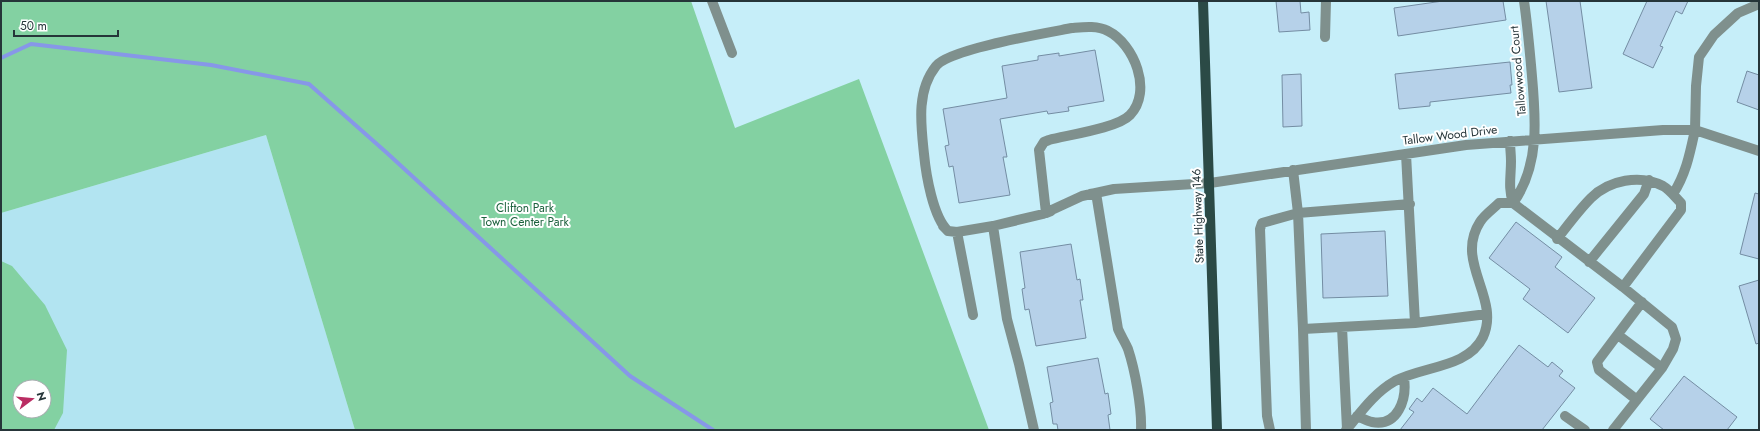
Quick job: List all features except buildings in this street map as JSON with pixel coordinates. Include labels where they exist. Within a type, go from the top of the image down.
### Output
[{"type":"main road","name":"State Highway 146","points":[[1203,1],[1217,430]]},
{"type":"street","points":[[712,1],[732,53]]},
{"type":"street","points":[[1325,37],[1326,1]]},
{"type":"street","name":"Tallowwood Court","points":[[1513,203],[1520,193],[1526,178],[1535,139],[1536,114],[1524,1]]},
{"type":"street","points":[[1673,194],[1682,180],[1695,130],[1696,86],[1700,57],[1714,35],[1738,13],[1759,4]]},
{"type":"street","points":[[973,315],[958,232],[948,231],[943,226],[932,195],[925,162],[921,112],[924,89],[929,77],[936,65],[945,59],[977,48],[1086,26],[1108,31],[1121,41],[1128,50],[1135,64],[1140,85],[1137,105],[1130,115],[1120,122],[1049,140],[1041,145],[1039,150],[1046,213]]},
{"type":"street","name":"Tallow Wood Drive","points":[[958,232],[993,226],[1046,213],[1082,196],[1114,189],[1210,183],[1466,145],[1663,130],[1695,130],[1759,151]]},
{"type":"street","points":[[1510,141],[1511,162],[1509,182],[1513,203],[1642,302],[1672,327],[1676,338],[1673,349],[1662,368],[1613,430]]},
{"type":"street","points":[[1406,154],[1410,204],[1415,323]]},
{"type":"street","points":[[1293,170],[1298,213],[1306,430]]},
{"type":"street","points":[[1557,238],[1592,197],[1612,184],[1633,180],[1649,180],[1664,187],[1673,194],[1680,203],[1681,210],[1623,287]]},
{"type":"street","points":[[1589,262],[1644,194],[1649,180]]},
{"type":"street","points":[[1096,193],[1118,329],[1130,357],[1140,408],[1141,430]]},
{"type":"street","points":[[1346,430],[1372,398],[1395,381],[1421,370],[1464,358],[1473,350],[1482,338],[1486,325],[1487,314],[1471,257],[1472,239],[1480,222],[1499,203],[1513,203]]},
{"type":"street","points":[[1270,430],[1267,416],[1260,229],[1262,222],[1298,213],[1410,204]]},
{"type":"street","points":[[993,226],[1007,319],[1034,430]]},
{"type":"street","points":[[1637,400],[1599,370],[1597,362],[1642,302]]},
{"type":"street","points":[[1303,328],[1415,323],[1487,314]]},
{"type":"street","points":[[1342,327],[1346,430]]},
{"type":"street","points":[[1618,335],[1662,368]]},
{"type":"street","points":[[1357,416],[1371,422],[1382,422],[1394,417],[1400,410],[1404,398],[1404,378]]},
{"type":"street","points":[[1566,416],[1585,430]]},
{"type":"shaded area","points":[[266,135],[355,430],[1,430],[1,213]]},
{"type":"green space","name":"Clifton Park Town Center Park","points":[[1,1],[691,1],[735,128],[859,79],[989,430],[355,430],[266,135],[1,213]]},
{"type":"green space","points":[[1,261],[12,266],[45,305],[67,350],[63,413],[54,430],[1,430]]},
{"type":"waterway","points":[[1,58],[31,44],[211,65],[309,84],[387,153],[630,376],[713,430]]}]
